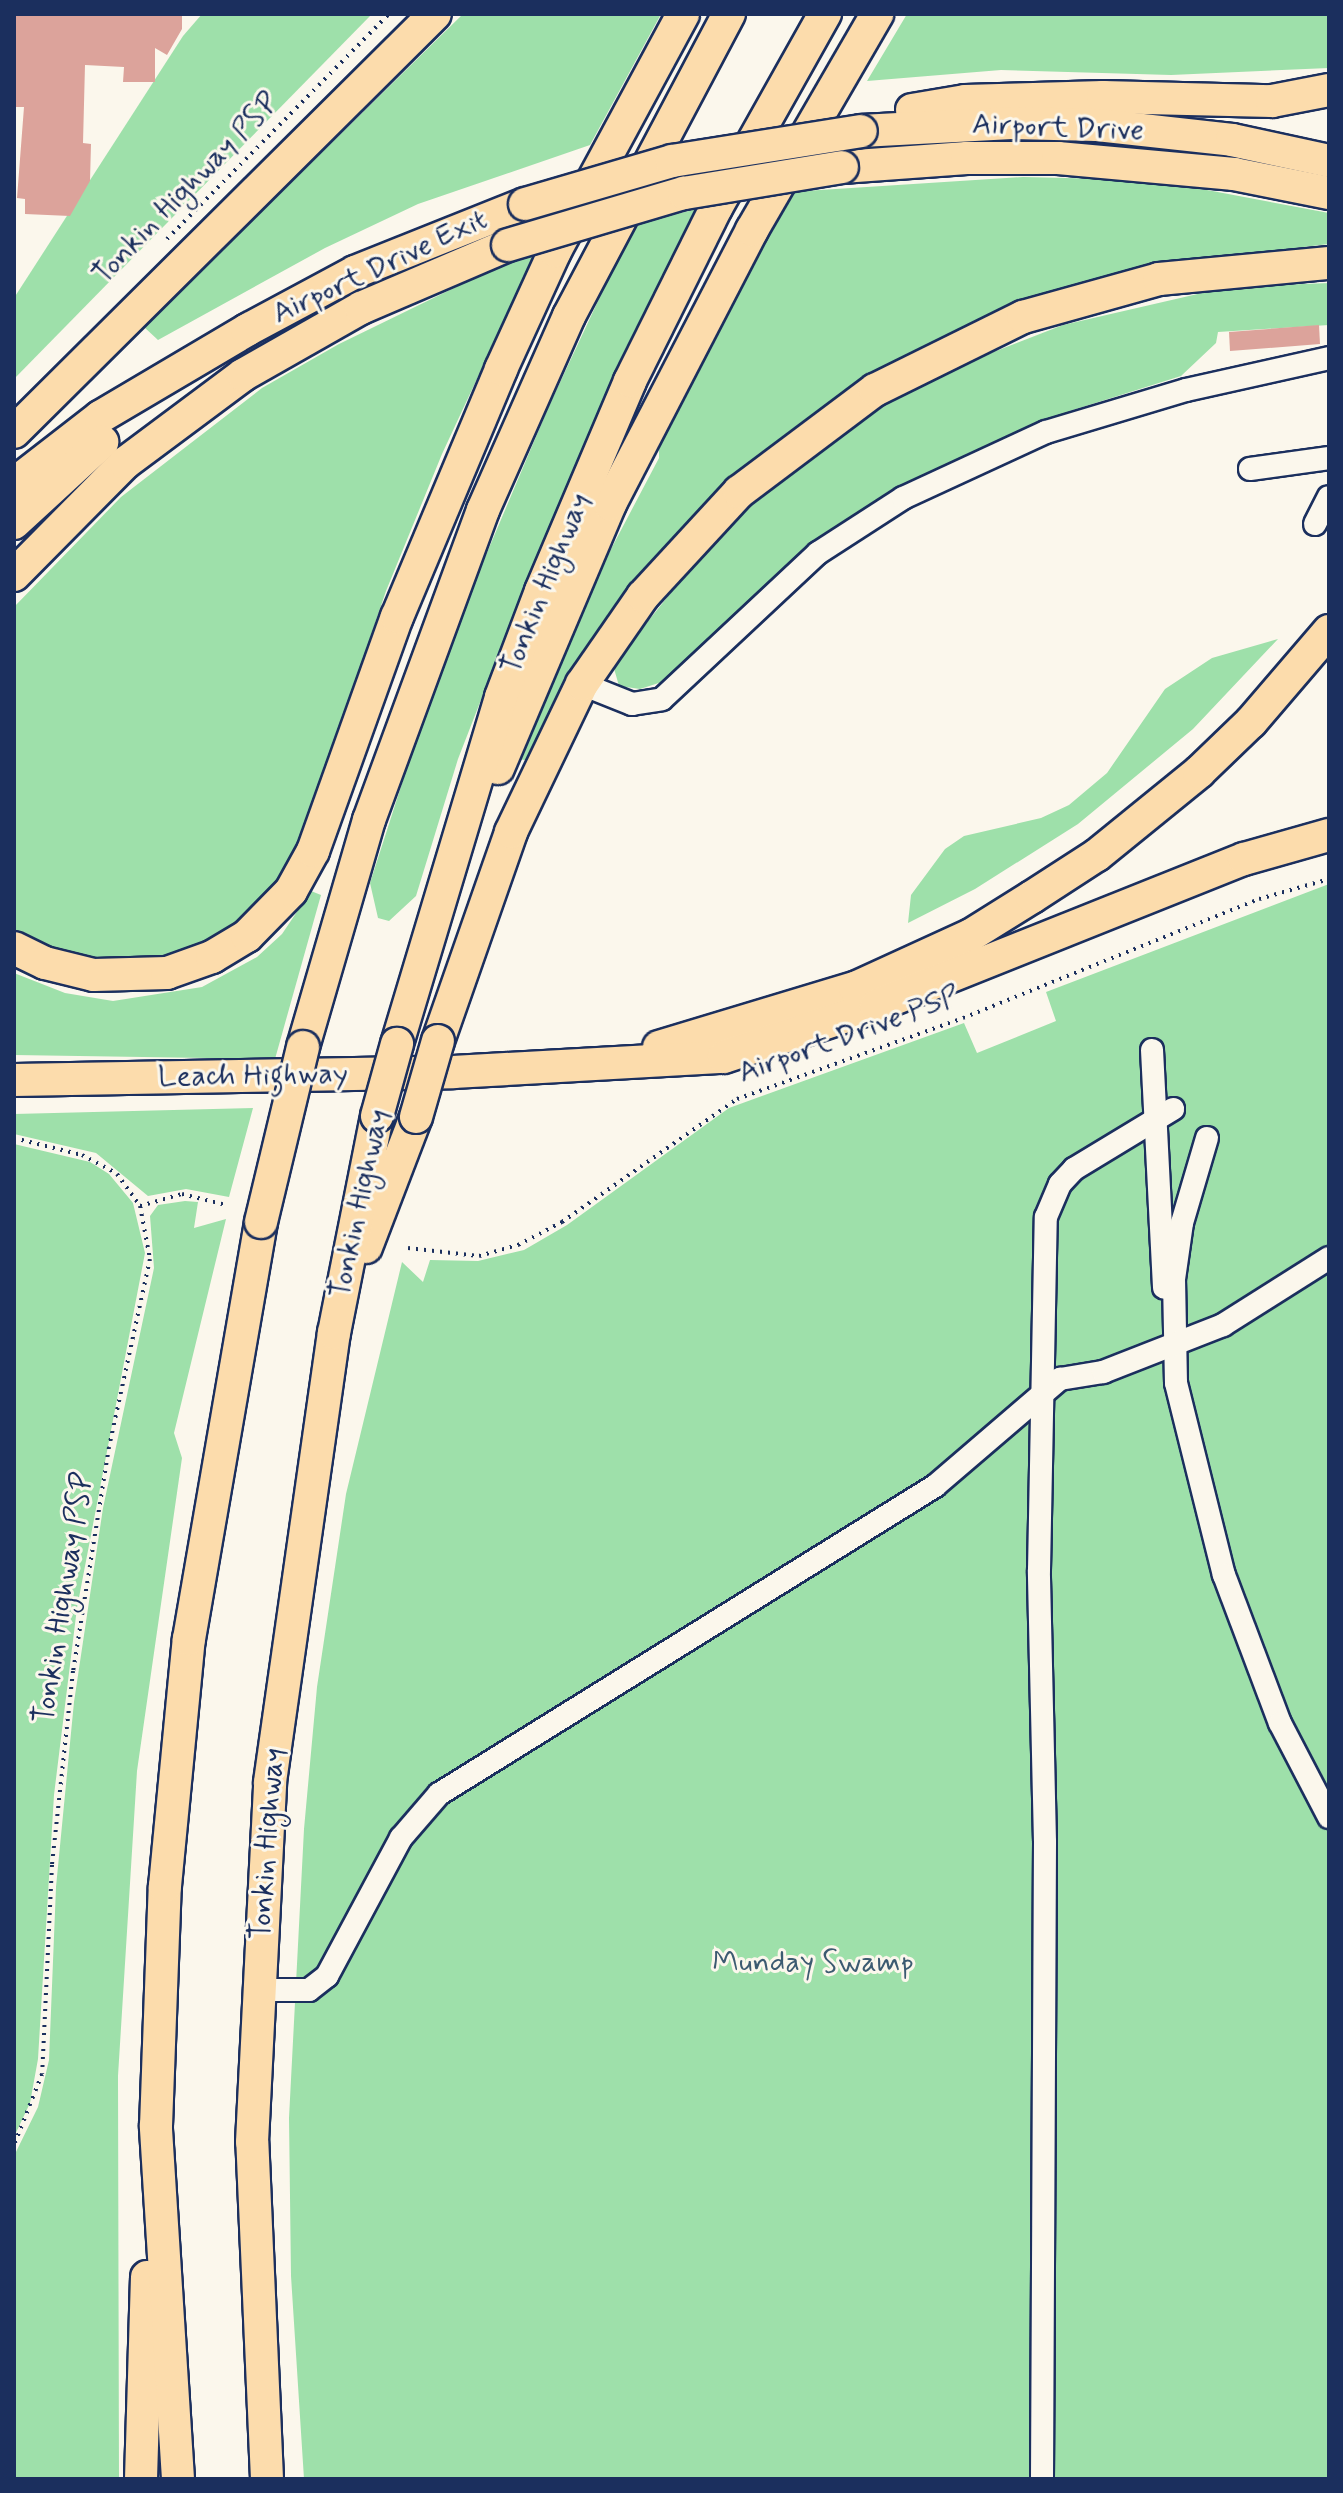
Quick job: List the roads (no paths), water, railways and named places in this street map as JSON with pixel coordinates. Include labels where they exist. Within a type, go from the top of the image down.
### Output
[{"type":"highway","points":[[14,432],[435,14]]},
{"type":"highway","points":[[14,948],[81,973],[119,978],[167,973],[212,957],[247,936],[291,891],[318,838],[397,617],[501,369],[555,251],[683,14]]},
{"type":"highway","points":[[141,2479],[165,1886],[189,1639],[261,1222],[303,1047],[369,820],[483,510],[569,316],[729,14]]},
{"type":"highway","name":"Tonkin Highway","points":[[267,2479],[253,2256],[260,1990],[270,1782],[334,1333],[377,1116],[417,969],[501,697],[590,473],[716,208],[825,14]]},
{"type":"highway","points":[[417,969],[610,504],[752,230],[877,14]]},
{"type":"highway","points":[[864,126],[965,101],[1103,97],[1272,101],[1329,90]]},
{"type":"highway","name":"Airport Drive","points":[[786,141],[864,126],[1097,125],[1232,140],[1329,161]]},
{"type":"highway","name":"Airport Drive Exit","points":[[14,484],[100,417],[247,330],[355,272],[525,204],[672,161],[786,141]]},
{"type":"highway","points":[[14,575],[125,463],[243,375],[361,308],[508,245],[684,193],[842,167],[952,158],[1058,158],[1234,174],[1329,193]]},
{"type":"highway","points":[[334,1333],[416,1117],[438,1041],[511,832],[582,684],[643,596],[739,492],[875,390],[1010,323],[1102,292],[1230,270],[1329,263]]},
{"type":"highway","points":[[14,523],[74,463],[247,330]]},
{"type":"highway","points":[[539,1068],[652,1049],[786,1013],[971,935],[1097,855],[1160,806],[1251,722],[1329,631]]},
{"type":"highway","points":[[539,1068],[724,1057],[876,1006],[1244,859],[1329,835]]},
{"type":"highway","name":"Leach Highway","points":[[14,1080],[539,1068]]},
{"type":"highway","points":[[156,2126],[178,2479]]},
{"type":"street","points":[[582,684],[632,704],[662,699],[818,553],[903,498],[1046,432],[1186,390],[1329,358]]},
{"type":"street","points":[[1250,469],[1329,458]]},
{"type":"street","points":[[1315,524],[1329,497]]},
{"type":"street","points":[[1152,1050],[1164,1114],[1161,1273],[1185,1433],[1224,1575],[1280,1723],[1329,1817]]},
{"type":"street","points":[[1042,2479],[1042,1392],[1050,1200],[1074,1169],[1164,1114]]},
{"type":"street","points":[[1172,1345],[1182,1223],[1207,1138]]},
{"type":"street","points":[[260,1990],[309,1990],[327,1976],[401,1838],[439,1794],[935,1486],[1042,1392],[1069,1376],[1103,1372],[1223,1325],[1329,1258]]},
{"type":"park label","name":"Munday Swamp","points":[[813,1963]]}]
